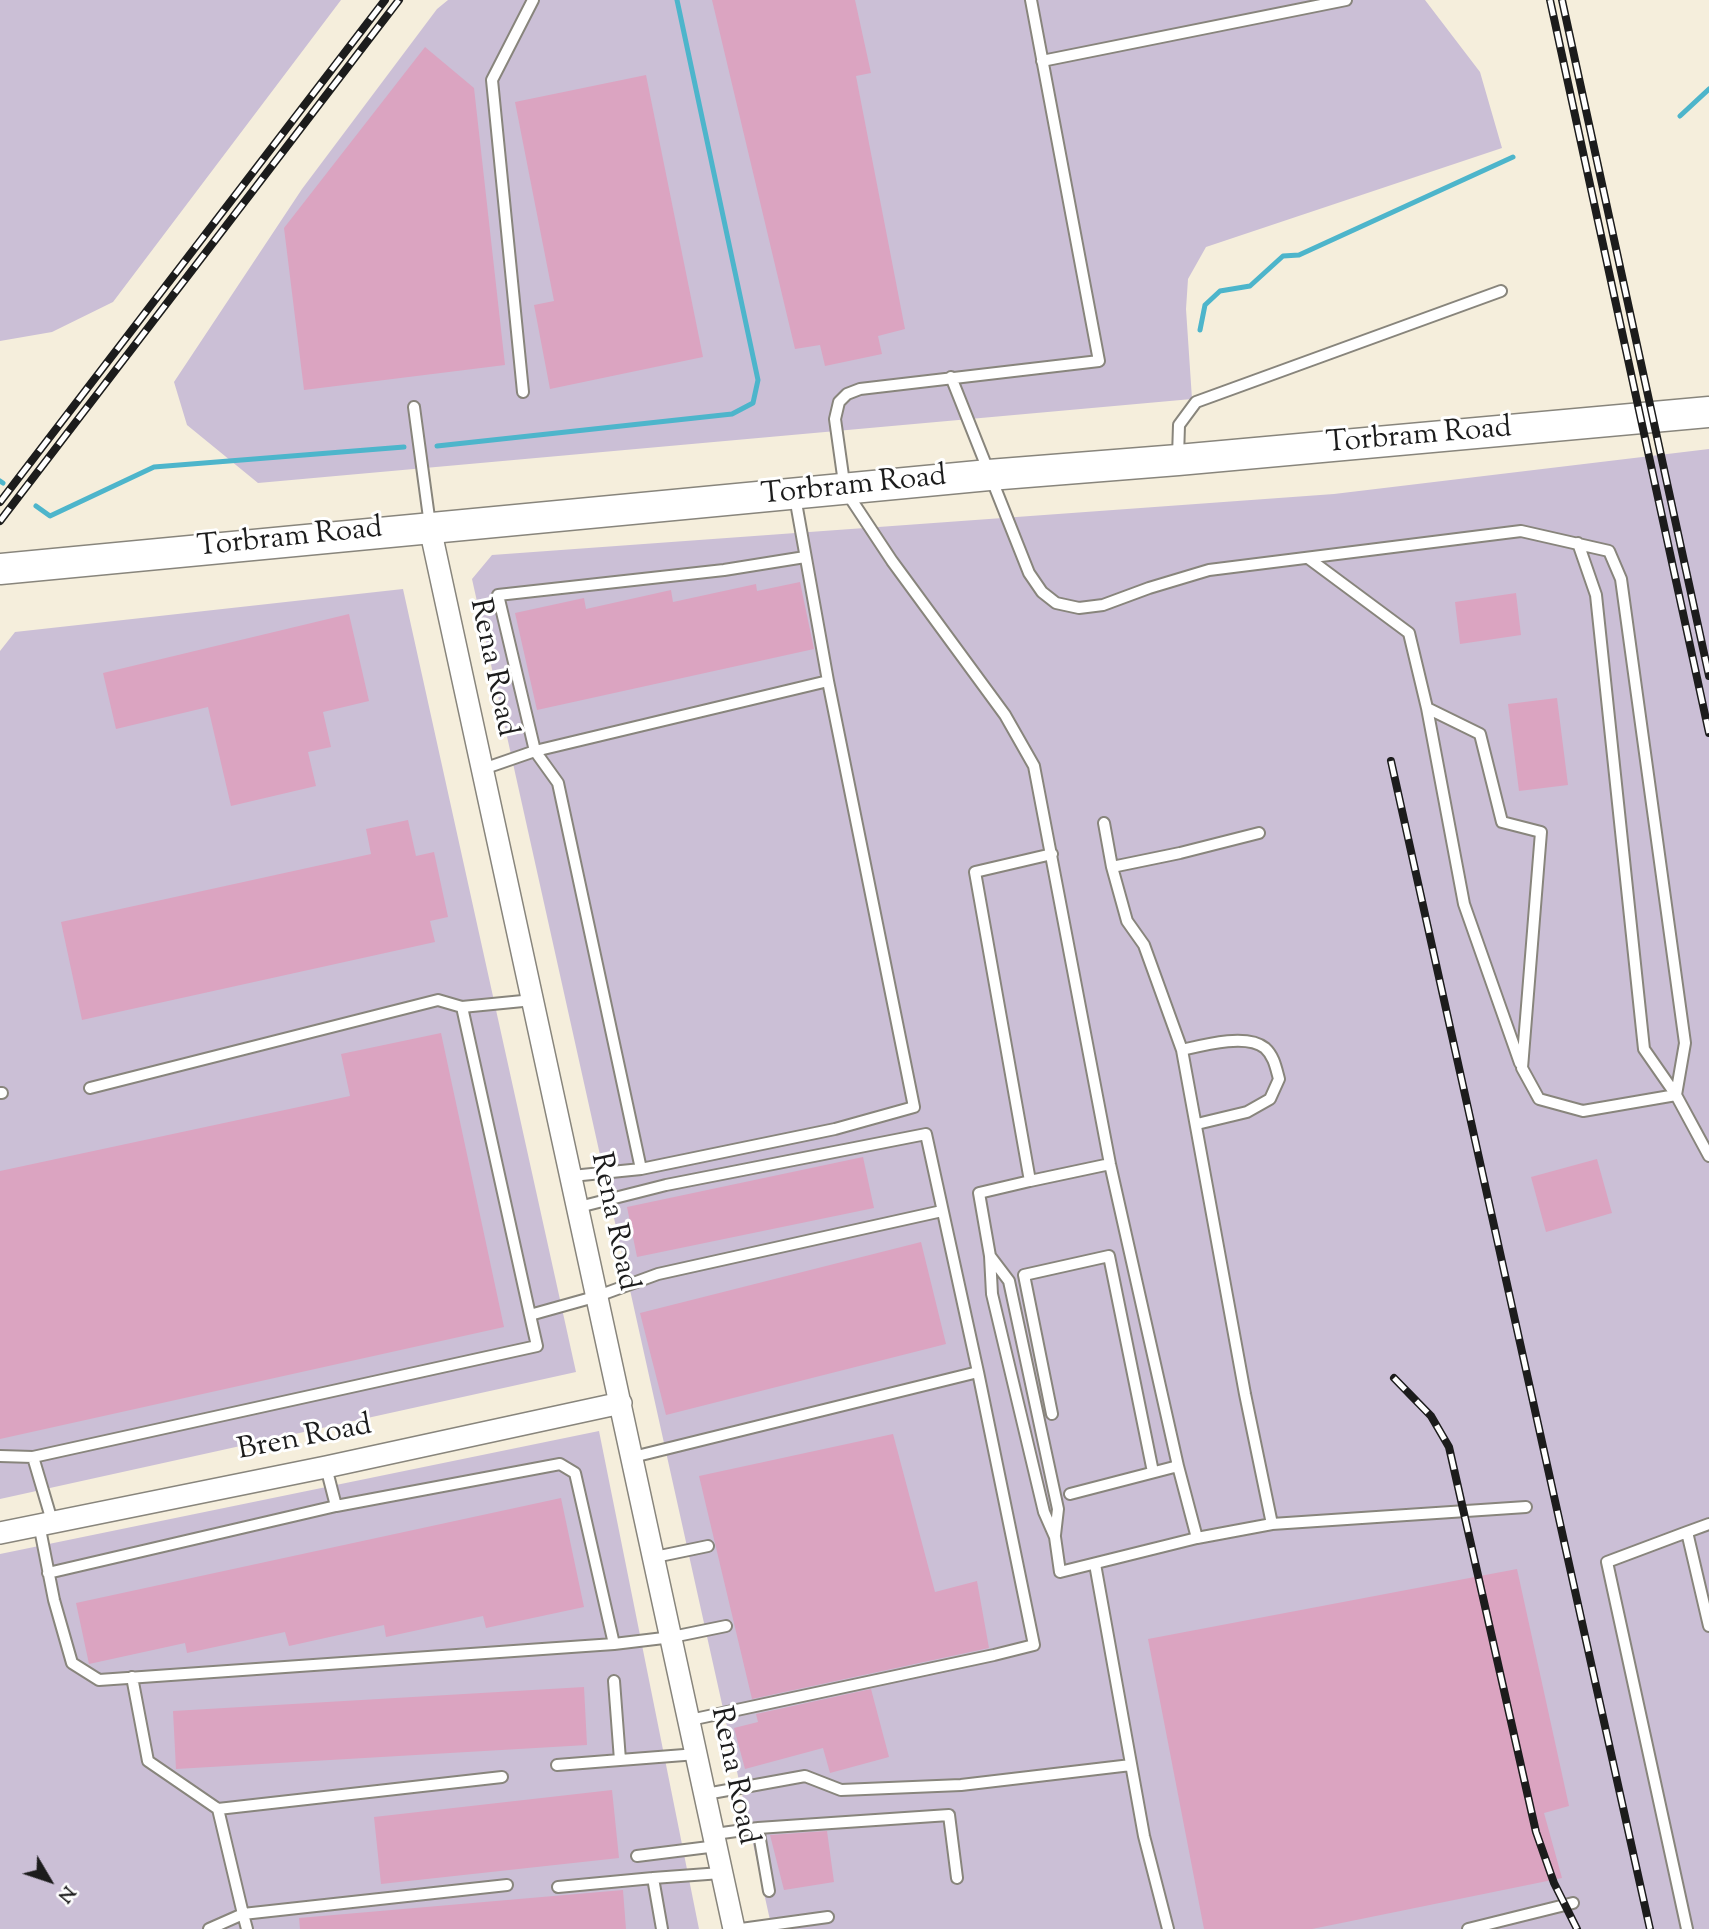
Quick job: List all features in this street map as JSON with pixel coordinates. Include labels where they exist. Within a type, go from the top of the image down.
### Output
[{"type":"main road","name":"Torbram Road","points":[[0,569],[989,475],[1709,412]]},
{"type":"street","name":"Rena Road","points":[[430,528],[734,1929]]},
{"type":"street","name":"Bren Road","points":[[0,1533],[326,1467],[621,1403]]},
{"type":"lane","points":[[523,392],[492,80],[533,0]]},
{"type":"lane","points":[[1031,0],[1099,361],[860,388],[847,394],[839,402],[835,419],[845,490],[892,561],[1019,737],[1034,766],[1110,1164],[1178,1466],[1197,1538]]},
{"type":"lane","points":[[1042,61],[1346,0]]},
{"type":"lane","points":[[1178,460],[1179,425],[1196,402],[1501,291]]},
{"type":"lane","points":[[951,377],[1029,573],[1042,592],[1056,603],[1079,608],[1103,605],[1209,570],[1521,531],[1609,551],[1621,579],[1685,1043],[1676,1095]]},
{"type":"lane","points":[[414,407],[430,528]]},
{"type":"lane","points":[[572,1176],[641,1169],[835,1129],[914,1107],[828,681],[794,494]]},
{"type":"lane","points":[[1578,543],[1596,595],[1644,1049],[1676,1095],[1709,1156]]},
{"type":"lane","points":[[641,1169],[558,783],[535,751],[498,595],[724,570],[805,557]]},
{"type":"lane","points":[[1308,558],[1409,633],[1427,708],[1464,904],[1522,1068],[1539,1099],[1583,1111],[1676,1095]]},
{"type":"lane","points":[[483,769],[535,751],[828,681]]},
{"type":"lane","points":[[1427,708],[1480,734],[1502,822],[1541,832],[1522,1068]]},
{"type":"lane","points":[[1104,823],[1112,867],[1127,920],[1144,946],[1182,1050],[1245,1394],[1272,1524]]},
{"type":"lane","points":[[1112,867],[1259,833]]},
{"type":"lane","points":[[1031,1181],[975,872],[1052,854]]},
{"type":"lane","points":[[90,1088],[438,1000],[462,1007],[533,1000]]},
{"type":"lane","points":[[0,1456],[33,1457],[537,1346],[462,1007]]},
{"type":"lane","points":[[1182,1050],[1242,1040],[1264,1046],[1274,1060],[1279,1079],[1270,1099],[1247,1112],[1197,1124]]},
{"type":"lane","points":[[579,1207],[666,1185],[926,1134],[978,1372],[1034,1645],[690,1720]]},
{"type":"lane","points":[[1055,1538],[1044,1512],[992,1294],[990,1256],[979,1193],[1110,1164]]},
{"type":"lane","points":[[530,1315],[598,1296],[658,1274],[943,1211]]},
{"type":"lane","points":[[990,1256],[1009,1281],[1058,1509],[1055,1538],[1060,1573],[1197,1538],[1272,1524],[1526,1507]]},
{"type":"lane","points":[[1052,1414],[1024,1275],[1109,1256],[1153,1472]]},
{"type":"lane","points":[[633,1457],[978,1372]]},
{"type":"lane","points":[[33,1457],[46,1523],[48,1573],[72,1663],[99,1679],[614,1644],[672,1637],[726,1626]]},
{"type":"lane","points":[[48,1573],[337,1506],[560,1464],[575,1473],[614,1644]]},
{"type":"lane","points":[[1069,1494],[1178,1466]]},
{"type":"lane","points":[[326,1467],[337,1506]]},
{"type":"lane","points":[[1687,1929],[1606,1562],[1709,1524]]},
{"type":"lane","points":[[1687,1532],[1709,1626]]},
{"type":"lane","points":[[655,1557],[708,1546]]},
{"type":"lane","points":[[1094,1564],[1144,1836],[1168,1929]]},
{"type":"lane","points":[[132,1677],[148,1760],[218,1809],[502,1777]]},
{"type":"lane","points":[[614,1681],[620,1760]]},
{"type":"lane","points":[[557,1765],[698,1754]]},
{"type":"lane","points":[[706,1794],[805,1776],[841,1790],[961,1785],[1131,1765]]},
{"type":"lane","points":[[218,1809],[247,1929]]},
{"type":"lane","points":[[637,1856],[716,1840],[758,1828],[949,1815],[957,1878]]},
{"type":"lane","points":[[758,1828],[769,1892]]},
{"type":"lane","points":[[558,1887],[721,1873]]},
{"type":"lane","points":[[653,1878],[662,1929]]},
{"type":"lane","points":[[209,1929],[243,1914],[506,1885]]},
{"type":"lane","points":[[1468,1929],[1573,1903]]},
{"type":"lane","points":[[741,1929],[828,1917]]},
{"type":"shaded area","points":[[0,0],[341,0],[113,302],[52,332],[0,341]]},
{"type":"shaded area","points":[[448,0],[1425,0],[1480,72],[1502,148],[1206,247],[1188,279],[1186,309],[1192,399],[258,483],[187,425],[174,382],[302,189],[437,9]]},
{"type":"shaded area","points":[[1709,449],[1709,1929],[772,1929],[472,579],[492,555],[1334,494]]},
{"type":"shaded area","points":[[403,589],[576,1372],[0,1499],[0,651],[15,632]]},
{"type":"shaded area","points":[[599,1431],[699,1929],[0,1929],[0,1554]]},
{"type":"building","points":[[712,0],[855,0],[871,73],[856,76],[905,329],[878,336],[882,354],[825,366],[820,345],[795,349]]},
{"type":"building","points":[[425,47],[474,88],[505,365],[304,390],[284,228]]},
{"type":"building","points":[[646,75],[703,357],[550,389],[534,305],[554,301],[515,102]]},
{"type":"building","points":[[800,582],[814,649],[537,710],[515,613],[584,598],[586,609],[671,590],[673,602],[756,584],[757,591]]},
{"type":"building","points":[[1516,593],[1521,635],[1460,644],[1455,602]]},
{"type":"building","points":[[349,614],[369,701],[323,712],[331,747],[308,752],[316,786],[231,806],[208,707],[116,729],[103,673]]},
{"type":"building","points":[[1557,698],[1568,785],[1519,791],[1508,704]]},
{"type":"building","points":[[408,820],[416,856],[434,852],[448,917],[430,921],[435,942],[82,1020],[61,922],[371,854],[366,829]]},
{"type":"building","points":[[441,1033],[504,1327],[0,1439],[0,1171],[350,1096],[341,1054]]},
{"type":"building","points":[[863,1157],[874,1208],[637,1257],[627,1207]]},
{"type":"building","points":[[1597,1159],[1612,1213],[1546,1232],[1531,1177]]},
{"type":"building","points":[[921,1242],[946,1344],[666,1415],[640,1313]]},
{"type":"building","points":[[893,1434],[935,1592],[977,1581],[989,1648],[752,1699],[699,1476]]},
{"type":"building","points":[[561,1498],[584,1607],[486,1628],[483,1616],[386,1637],[384,1625],[289,1646],[285,1632],[187,1653],[185,1643],[89,1664],[76,1603]]},
{"type":"building","points":[[1517,1569],[1569,1806],[1544,1813],[1562,1878],[1312,1929],[1204,1929],[1148,1639]]},
{"type":"building","points":[[584,1687],[587,1745],[176,1769],[173,1711]]},
{"type":"building","points":[[871,1689],[889,1757],[830,1773],[823,1748],[745,1769],[734,1728],[758,1722],[756,1714]]},
{"type":"building","points":[[612,1790],[619,1858],[381,1884],[374,1817]]},
{"type":"building","points":[[827,1831],[834,1882],[784,1890],[770,1835]]},
{"type":"building","points":[[623,1890],[626,1929],[300,1929],[299,1918]]},
{"type":"waterway","points":[[437,446],[732,414],[753,403],[758,380],[677,0]]},
{"type":"waterway","points":[[1680,116],[1709,89]]},
{"type":"waterway","points":[[1200,330],[1205,305],[1220,291],[1250,286],[1283,256],[1299,255],[1513,157]]},
{"type":"waterway","points":[[36,506],[50,516],[154,467],[404,447]]},
{"type":"railway","points":[[0,502],[385,0]]},
{"type":"railway","points":[[0,521],[399,0]]},
{"type":"railway","points":[[1550,0],[1709,733]]},
{"type":"railway","points":[[1562,0],[1709,676]]},
{"type":"railway","points":[[1391,761],[1650,1929]]},
{"type":"railway","points":[[1394,1378],[1431,1416],[1449,1447],[1536,1832],[1554,1883],[1577,1929]]}]
